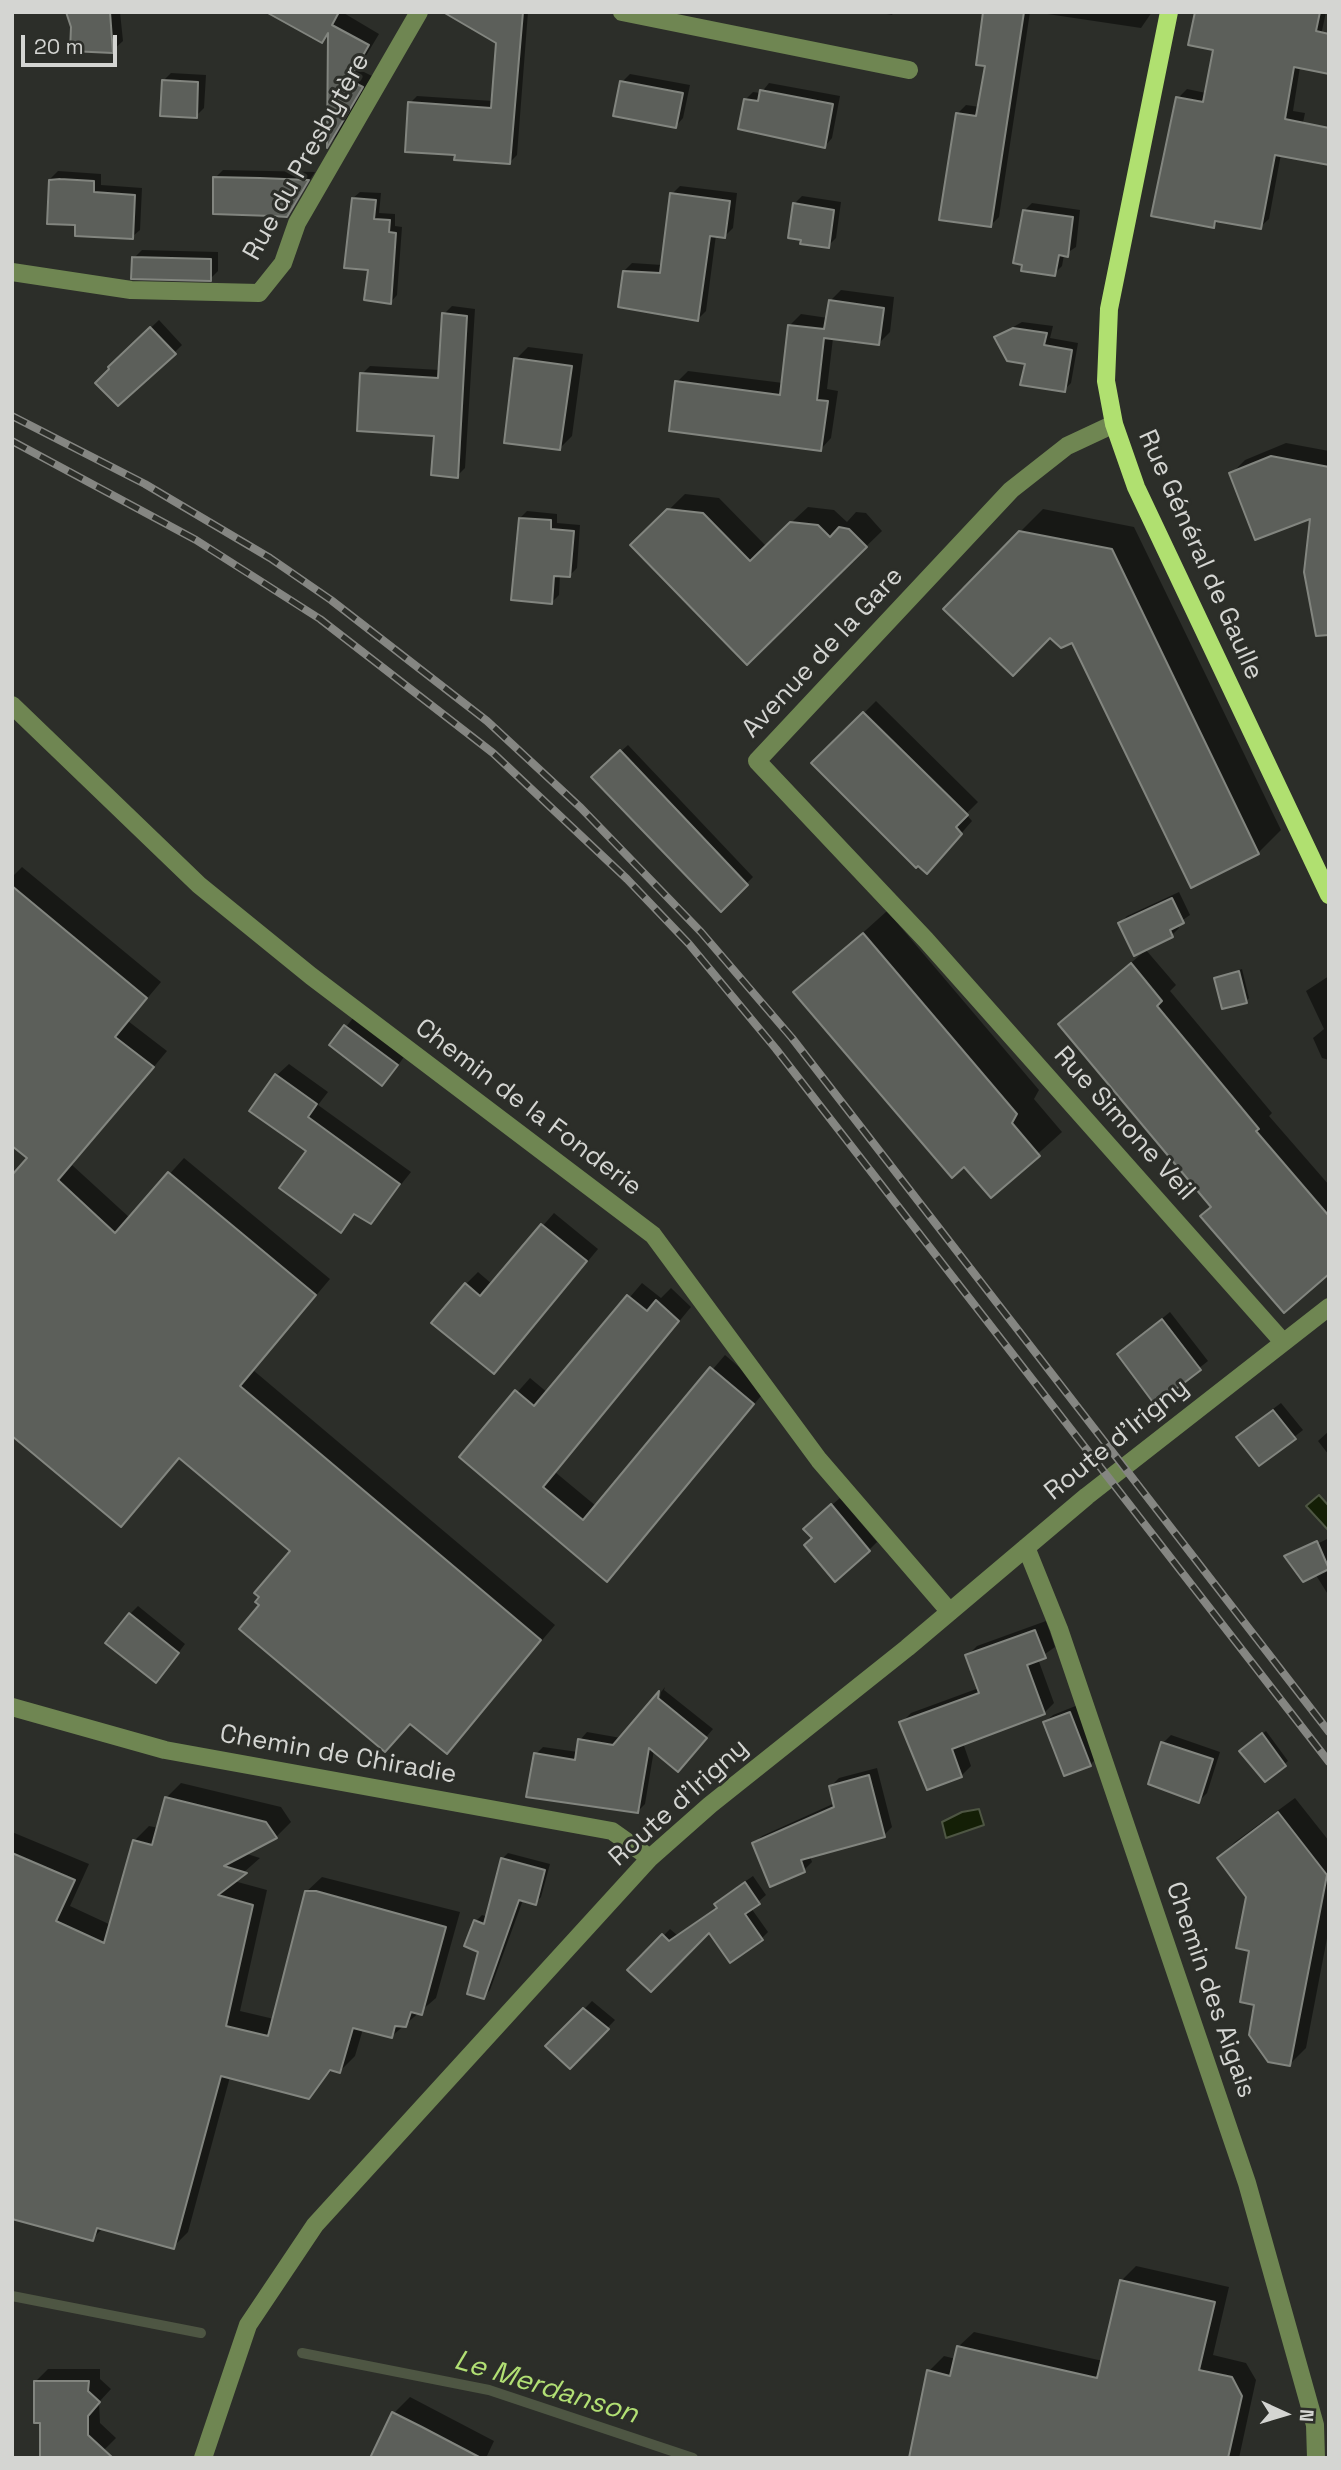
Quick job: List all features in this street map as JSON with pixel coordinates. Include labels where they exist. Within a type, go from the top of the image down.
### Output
[{"type":"main road","name":"Rue Général de Gaulle","points":[[1169,12],[1108,309],[1106,381],[1114,424],[1136,487],[1329,895]]},
{"type":"street","name":"Rue du Presbytère","points":[[12,272],[131,289],[259,293],[283,262],[297,223],[419,12]]},
{"type":"street","points":[[622,12],[909,70]]},
{"type":"street","name":"Avenue de la Gare","points":[[926,940],[757,761],[1011,490],[1067,446],[1114,424]]},
{"type":"street","name":"Chemin de la Fonderie","points":[[12,705],[199,885],[311,976],[653,1234],[819,1460],[950,1612]]},
{"type":"street","name":"Rue Simone Veil","points":[[926,940],[1283,1342]]},
{"type":"street","name":"Route d'Irigny","points":[[203,2458],[248,2325],[315,2225],[650,1858],[710,1805],[950,1612],[1026,1547],[1329,1307]]},
{"type":"street","name":"Chemin des Aigais","points":[[1026,1547],[1059,1629],[1247,2183],[1315,2425],[1316,2458]]},
{"type":"street","name":"Chemin de Chiradie","points":[[12,1707],[165,1750],[612,1831],[650,1858]]},
{"type":"shaded area","points":[[1319,1495],[1329,1506],[1329,1531],[1306,1506]]},
{"type":"shaded area","points":[[979,1809],[984,1825],[946,1838],[942,1822],[962,1812]]},
{"type":"building","points":[[66,12],[110,12],[113,53],[70,51],[71,27]]},
{"type":"building","points":[[266,12],[339,12],[332,25],[369,45],[349,80],[363,87],[327,148],[328,33],[322,43]]},
{"type":"building","points":[[443,12],[523,12],[510,164],[454,160],[455,155],[405,152],[408,102],[491,108],[496,43]]},
{"type":"building","points":[[983,12],[1024,12],[991,227],[939,220],[956,113],[976,116],[985,66],[976,65]]},
{"type":"building","points":[[1195,12],[1320,12],[1316,31],[1329,34],[1329,74],[1294,67],[1285,119],[1329,128],[1329,165],[1275,155],[1261,229],[1215,221],[1214,228],[1151,216],[1176,97],[1203,102],[1213,50],[1188,45]]},
{"type":"building","points":[[162,80],[198,82],[197,118],[160,116]]},
{"type":"building","points":[[620,81],[683,93],[676,128],[613,116]]},
{"type":"building","points":[[760,90],[833,104],[825,148],[738,129],[744,99],[758,101]]},
{"type":"building","points":[[213,177],[309,180],[287,217],[213,214]]},
{"type":"building","points":[[49,180],[94,181],[94,192],[135,195],[133,239],[75,236],[75,225],[47,224]]},
{"type":"building","points":[[670,193],[730,201],[725,238],[710,236],[698,321],[618,307],[623,271],[660,273]]},
{"type":"building","points":[[352,198],[376,200],[374,219],[390,220],[389,232],[396,233],[391,304],[364,300],[368,270],[344,268]]},
{"type":"building","points":[[793,203],[834,210],[829,248],[800,244],[801,240],[788,238]]},
{"type":"building","points":[[1023,210],[1073,217],[1068,257],[1059,255],[1055,276],[1021,271],[1022,265],[1013,263]]},
{"type":"building","points":[[132,257],[211,259],[211,281],[131,279]]},
{"type":"building","points":[[829,300],[884,308],[879,345],[824,338],[817,400],[828,401],[821,451],[669,431],[675,381],[780,395],[788,325],[824,329]]},
{"type":"building","points":[[442,313],[467,316],[458,478],[431,475],[434,436],[357,431],[360,373],[438,378]]},
{"type":"building","points":[[150,327],[176,354],[118,406],[95,383]]},
{"type":"building","points":[[1013,328],[1047,333],[1044,345],[1072,350],[1065,392],[1020,385],[1025,364],[1007,361],[994,337]]},
{"type":"building","points":[[514,358],[572,366],[560,450],[504,443]]},
{"type":"building","points":[[1271,456],[1329,467],[1329,635],[1316,636],[1304,572],[1310,519],[1255,540],[1229,473]]},
{"type":"building","points":[[667,509],[703,513],[750,561],[790,522],[818,525],[830,537],[839,527],[849,529],[867,547],[747,665],[630,545]]},
{"type":"building","points":[[519,518],[551,520],[551,529],[574,531],[570,577],[554,576],[552,604],[511,600]]},
{"type":"building","points":[[1019,531],[1112,549],[1259,854],[1191,888],[1072,643],[1061,648],[1050,638],[1013,676],[943,609]]},
{"type":"building","points":[[863,712],[968,815],[956,827],[962,834],[927,874],[918,866],[916,868],[811,763]]},
{"type":"building","points":[[620,750],[748,885],[721,912],[591,777]]},
{"type":"building","points":[[12,886],[147,998],[115,1037],[154,1067],[58,1180],[115,1233],[168,1172],[316,1295],[240,1386],[541,1640],[447,1754],[410,1724],[385,1752],[239,1629],[259,1605],[255,1602],[259,1597],[254,1593],[290,1551],[179,1458],[121,1527],[12,1436],[12,1175],[27,1158],[12,1146]]},
{"type":"building","points":[[1172,898],[1184,923],[1170,930],[1173,937],[1134,956],[1118,923]]},
{"type":"building","points":[[863,933],[1017,1114],[1012,1123],[1040,1156],[991,1198],[964,1167],[952,1178],[793,992]]},
{"type":"building","points":[[1131,963],[1162,1001],[1157,1006],[1259,1129],[1256,1131],[1329,1216],[1329,1274],[1284,1313],[1200,1216],[1211,1207],[1058,1024]]},
{"type":"building","points":[[1239,971],[1247,1003],[1222,1009],[1214,978]]},
{"type":"building","points":[[344,1025],[398,1065],[382,1086],[329,1045]]},
{"type":"building","points":[[275,1074],[317,1104],[308,1117],[400,1184],[371,1224],[354,1214],[341,1233],[279,1188],[306,1151],[249,1111]]},
{"type":"building","points":[[541,1224],[587,1261],[494,1374],[431,1323],[465,1283],[480,1296]]},
{"type":"building","points":[[627,1295],[647,1311],[656,1300],[679,1321],[543,1487],[583,1520],[710,1367],[754,1404],[607,1582],[459,1457],[515,1390],[534,1406]]},
{"type":"building","points":[[1162,1319],[1201,1370],[1155,1405],[1117,1354]]},
{"type":"building","points":[[1273,1410],[1296,1439],[1259,1466],[1236,1437]]},
{"type":"building","points":[[831,1504],[870,1551],[835,1582],[804,1545],[812,1538],[803,1529]]},
{"type":"building","points":[[1317,1541],[1329,1569],[1303,1582],[1284,1556]]},
{"type":"building","points":[[129,1613],[179,1653],[156,1683],[105,1643]]},
{"type":"building","points":[[1035,1630],[1046,1658],[1027,1665],[1045,1714],[952,1749],[962,1777],[927,1790],[899,1722],[979,1693],[965,1655]]},
{"type":"building","points":[[659,1691],[658,1698],[707,1738],[678,1772],[649,1748],[638,1813],[526,1797],[534,1753],[575,1760],[578,1739],[613,1745]]},
{"type":"building","points":[[1070,1712],[1091,1766],[1064,1776],[1043,1722]]},
{"type":"building","points":[[1262,1733],[1286,1766],[1265,1782],[1239,1751]]},
{"type":"building","points":[[1161,1742],[1213,1759],[1199,1803],[1148,1784]]},
{"type":"building","points":[[869,1775],[885,1837],[801,1860],[805,1872],[770,1887],[752,1843],[834,1807],[829,1786]]},
{"type":"building","points":[[165,1797],[266,1822],[277,1838],[224,1866],[247,1873],[218,1895],[253,1905],[226,2026],[268,2036],[305,1891],[316,1891],[446,1927],[422,2015],[411,2012],[406,2027],[395,2026],[392,2038],[353,2028],[340,2073],[330,2070],[309,2099],[221,2076],[174,2249],[97,2228],[93,2241],[12,2219],[12,1853],[75,1880],[56,1921],[104,1943],[133,1840],[152,1845]]},
{"type":"building","points":[[1278,1812],[1327,1875],[1290,2066],[1268,2062],[1249,2035],[1254,2005],[1240,2002],[1249,1951],[1236,1948],[1246,1897],[1217,1858]]},
{"type":"building","points":[[501,1858],[545,1870],[536,1905],[519,1900],[484,1999],[467,1994],[478,1952],[464,1946],[474,1920],[484,1924]]},
{"type":"building","points":[[745,1882],[760,1904],[745,1914],[763,1940],[730,1963],[709,1933],[651,1992],[627,1970],[662,1934],[669,1941],[717,1908],[714,1904]]},
{"type":"building","points":[[583,2008],[609,2029],[570,2069],[545,2046]]},
{"type":"building","points":[[1120,2280],[1215,2302],[1199,2370],[1232,2377],[1242,2396],[1228,2458],[909,2458],[927,2370],[950,2376],[957,2346],[1097,2378]]},
{"type":"building","points":[[34,2381],[89,2381],[88,2391],[100,2402],[88,2416],[88,2435],[113,2458],[40,2458],[40,2423],[34,2423]]},
{"type":"building","points":[[392,2412],[422,2427],[481,2458],[370,2458]]},
{"type":"waterway","name":"Le Merdanson","points":[[12,2296],[201,2333]]},
{"type":"waterway","name":"Le Merdanson","points":[[302,2353],[489,2390],[693,2458]]},
{"type":"railway","points":[[12,416],[145,484],[270,558],[331,600],[487,721],[581,808],[701,932],[792,1038],[1329,1732]]},
{"type":"railway","points":[[12,441],[196,540],[320,619],[493,753],[627,879],[689,944],[776,1049],[1329,1762]]}]
